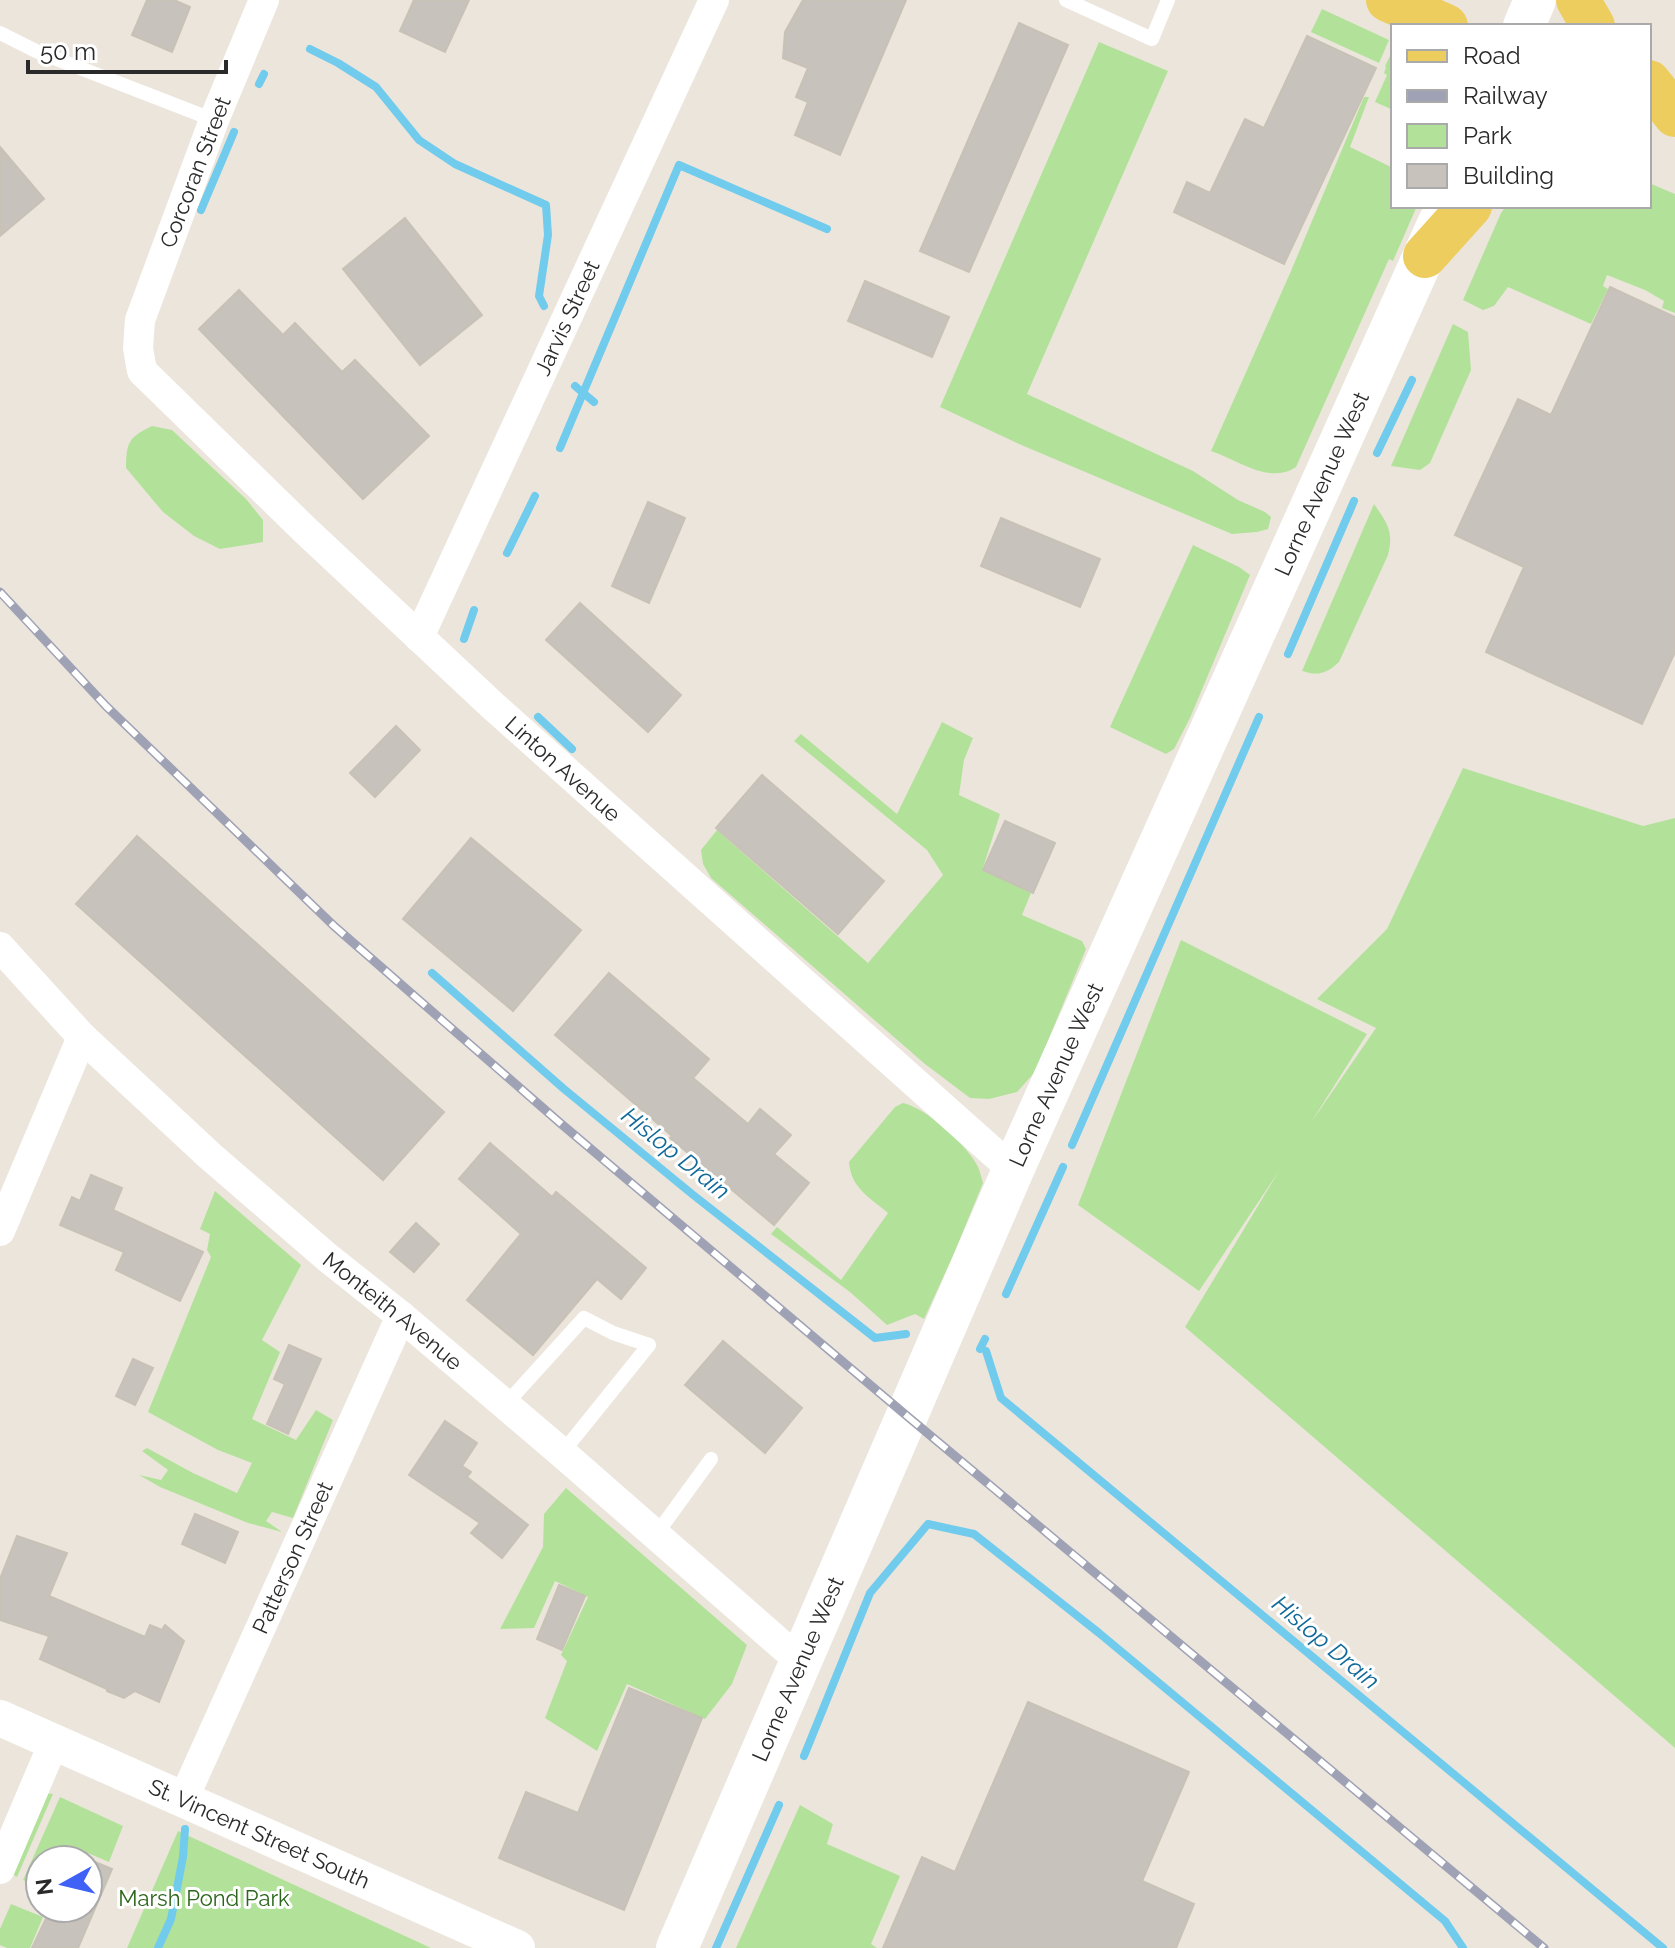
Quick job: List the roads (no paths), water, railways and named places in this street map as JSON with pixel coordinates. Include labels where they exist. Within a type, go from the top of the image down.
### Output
[{"type":"main road","points":[[1388,0],[1442,24]]},
{"type":"main road","points":[[1525,24],[1535,0]]},
{"type":"main road","points":[[1578,0],[1592,24]]},
{"type":"main road","points":[[1651,85],[1675,115]]},
{"type":"main road","points":[[1651,113],[1675,124]]},
{"type":"main road","points":[[1651,122],[1675,124]]},
{"type":"main road","name":"Lorne Avenue West","points":[[677,1948],[1013,1170],[1445,208]]},
{"type":"main road","points":[[1425,256],[1468,208]]},
{"type":"street","name":"Corcoran Street","points":[[138,348],[140,320],[214,120],[264,0]]},
{"type":"street","name":"Jarvis Street","points":[[419,637],[714,0]]},
{"type":"street","name":"Linton Avenue","points":[[138,348],[142,371],[305,530],[505,716],[1013,1170]]},
{"type":"street","name":"Monteith Avenue","points":[[2,954],[82,1037],[210,1156],[562,1453],[800,1661]]},
{"type":"street","points":[[0,1231],[82,1037]]},
{"type":"street","name":"Patterson Street","points":[[183,1800],[401,1316]]},
{"type":"street","name":"St. Vincent Street South","points":[[0,1718],[517,1948]]},
{"type":"street","points":[[0,1869],[54,1742]]},
{"type":"lane","points":[[1066,0],[1152,39],[1168,0]]},
{"type":"lane","points":[[0,33],[36,51],[214,120]]},
{"type":"lane","points":[[505,1405],[584,1318],[613,1333],[649,1345],[562,1453]]},
{"type":"lane","points":[[655,1536],[711,1459]]},
{"type":"waterway","points":[[310,49],[376,87],[419,140],[455,164],[546,205],[548,235],[539,296],[544,306]]},
{"type":"waterway","points":[[259,84],[264,74]]},
{"type":"waterway","points":[[201,210],[234,132]]},
{"type":"waterway","points":[[560,448],[679,165],[827,229]]},
{"type":"waterway","points":[[1377,453],[1412,380]]},
{"type":"waterway","points":[[575,386],[594,402]]},
{"type":"waterway","points":[[507,553],[535,496]]},
{"type":"waterway","points":[[1288,654],[1354,501]]},
{"type":"waterway","points":[[464,639],[474,610]]},
{"type":"waterway","points":[[538,717],[572,749]]},
{"type":"waterway","points":[[1072,1145],[1259,717]]},
{"type":"waterway","name":"Hislop Drain","points":[[432,973],[564,1089],[875,1338],[906,1334]]},
{"type":"waterway","points":[[1006,1294],[1063,1167]]},
{"type":"waterway","points":[[980,1349],[985,1339]]},
{"type":"waterway","name":"Hislop Drain","points":[[986,1351],[1001,1398],[1663,1948]]},
{"type":"waterway","points":[[804,1756],[870,1593],[928,1524],[974,1534],[1099,1633],[1445,1921],[1463,1948]]},
{"type":"waterway","points":[[716,1948],[779,1805]]},
{"type":"waterway","points":[[158,1948],[171,1919],[185,1829]]},
{"type":"railway","points":[[0,592],[106,706],[334,926],[559,1122],[907,1416],[1544,1948]]},
{"type":"park label","name":"Marsh Pond Park","points":[[204,1898]]}]
